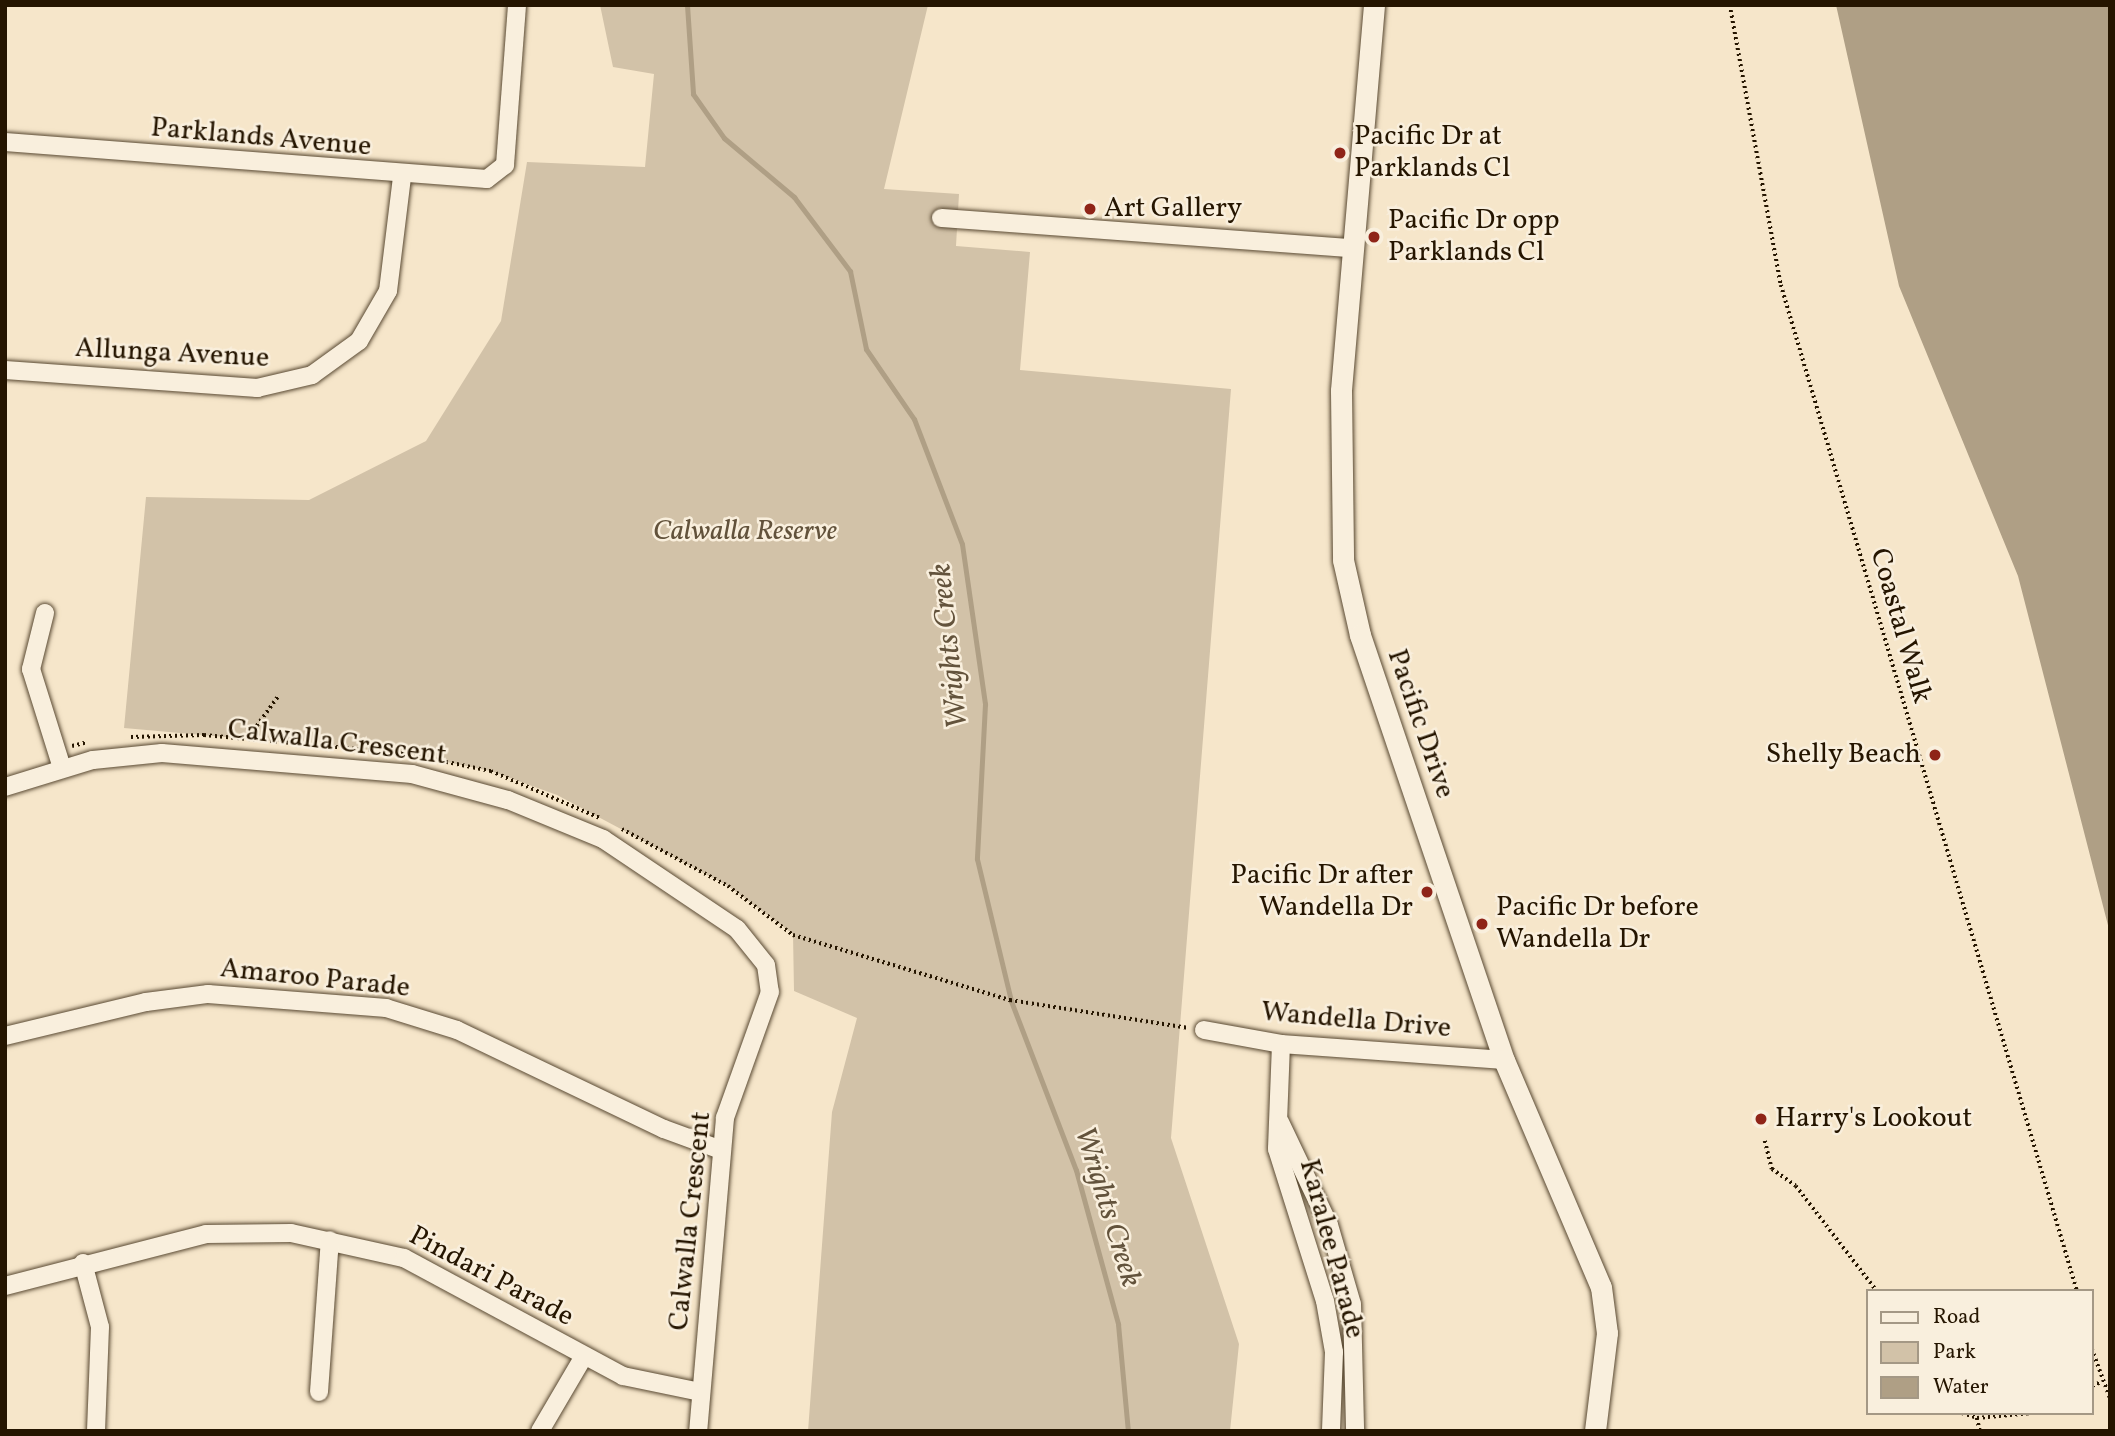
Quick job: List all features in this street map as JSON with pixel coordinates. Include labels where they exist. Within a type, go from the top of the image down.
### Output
[{"type":"street","name":"Parklands Avenue","points":[[5,142],[402,177],[487,179],[505,165],[517,5]]},
{"type":"street","name":"Pacific Drive","points":[[1374,5],[1341,391],[1343,560],[1360,635],[1504,1060],[1601,1287],[1607,1333],[1595,1431]]},
{"type":"street","name":"Allunga Avenue","points":[[5,370],[257,388],[312,375],[359,341],[388,291],[402,177]]},
{"type":"street","points":[[942,218],[1353,248]]},
{"type":"street","points":[[46,613],[32,677],[62,768]]},
{"type":"street","name":"Calwalla Crescent","points":[[5,786],[62,768],[162,753],[385,770],[457,783],[603,839],[716,912],[766,965],[769,1003],[730,1101],[721,1150],[698,1431]]},
{"type":"street","name":"Amaroo Parade","points":[[5,1036],[146,1002],[208,994],[386,1008],[457,1030],[664,1129],[721,1150]]},
{"type":"street","name":"Wandella Drive","points":[[1205,1030],[1281,1044],[1504,1060]]},
{"type":"street","name":"Karalee Parade","points":[[1281,1044],[1281,1171],[1325,1301],[1334,1352],[1331,1431]]},
{"type":"street","name":"Karalee Parade","points":[[1280,1122],[1329,1225],[1352,1304],[1355,1431]]},
{"type":"street","name":"Pindari Parade","points":[[5,1286],[83,1263],[206,1234],[258,1231],[330,1240],[404,1258],[584,1356],[641,1382],[701,1392]]},
{"type":"street","points":[[319,1392],[330,1240]]},
{"type":"street","points":[[83,1263],[100,1327],[96,1431]]},
{"type":"street","points":[[540,1431],[584,1356]]},
{"type":"path","name":"Coastal Walk","points":[[1730,5],[1781,285],[2076,1289]]},
{"type":"path","points":[[247,739],[279,695]]},
{"type":"path","points":[[1765,1141],[1772,1169],[1796,1186],[1875,1289]]},
{"type":"path","points":[[2094,1356],[2101,1382],[2110,1398]]},
{"type":"path","points":[[2094,1385],[2101,1382]]},
{"type":"path","points":[[1968,1415],[1977,1418],[2010,1415]]},
{"type":"path","points":[[1977,1418],[1980,1431]]},
{"type":"green space","name":"Calwalla Reserve","points":[[600,5],[928,5],[884,189],[959,194],[956,246],[1030,252],[1020,370],[1231,389],[1171,1138],[1239,1344],[1230,1431],[808,1431],[832,1112],[857,1018],[794,991],[793,934],[728,886],[557,795],[491,771],[403,753],[124,728],[146,497],[309,500],[426,441],[501,321],[527,162],[645,167],[654,74],[613,67]]},
{"type":"water","points":[[1836,5],[2110,5],[2110,933],[2018,576],[1899,286]]},
{"type":"waterway","name":"Wrights Creek","points":[[687,5],[693,94],[724,138],[794,197],[850,271],[866,349],[914,419],[962,544],[985,704],[977,859],[1011,1001],[1076,1170],[1118,1324],[1128,1431]]},
{"type":"place","name":"Pacific Dr at Parklands Cl","points":[[1340,153]]},
{"type":"place","name":"Art Gallery","points":[[1090,209]]},
{"type":"place","name":"Pacific Dr opp Parklands Cl","points":[[1374,237]]},
{"type":"place","name":"Shelly Beach","points":[[1935,755]]},
{"type":"place","name":"Pacific Dr after Wandella Dr","points":[[1427,892]]},
{"type":"place","name":"Pacific Dr before Wandella Dr","points":[[1482,924]]},
{"type":"place","name":"Harry's Lookout","points":[[1761,1119]]}]
